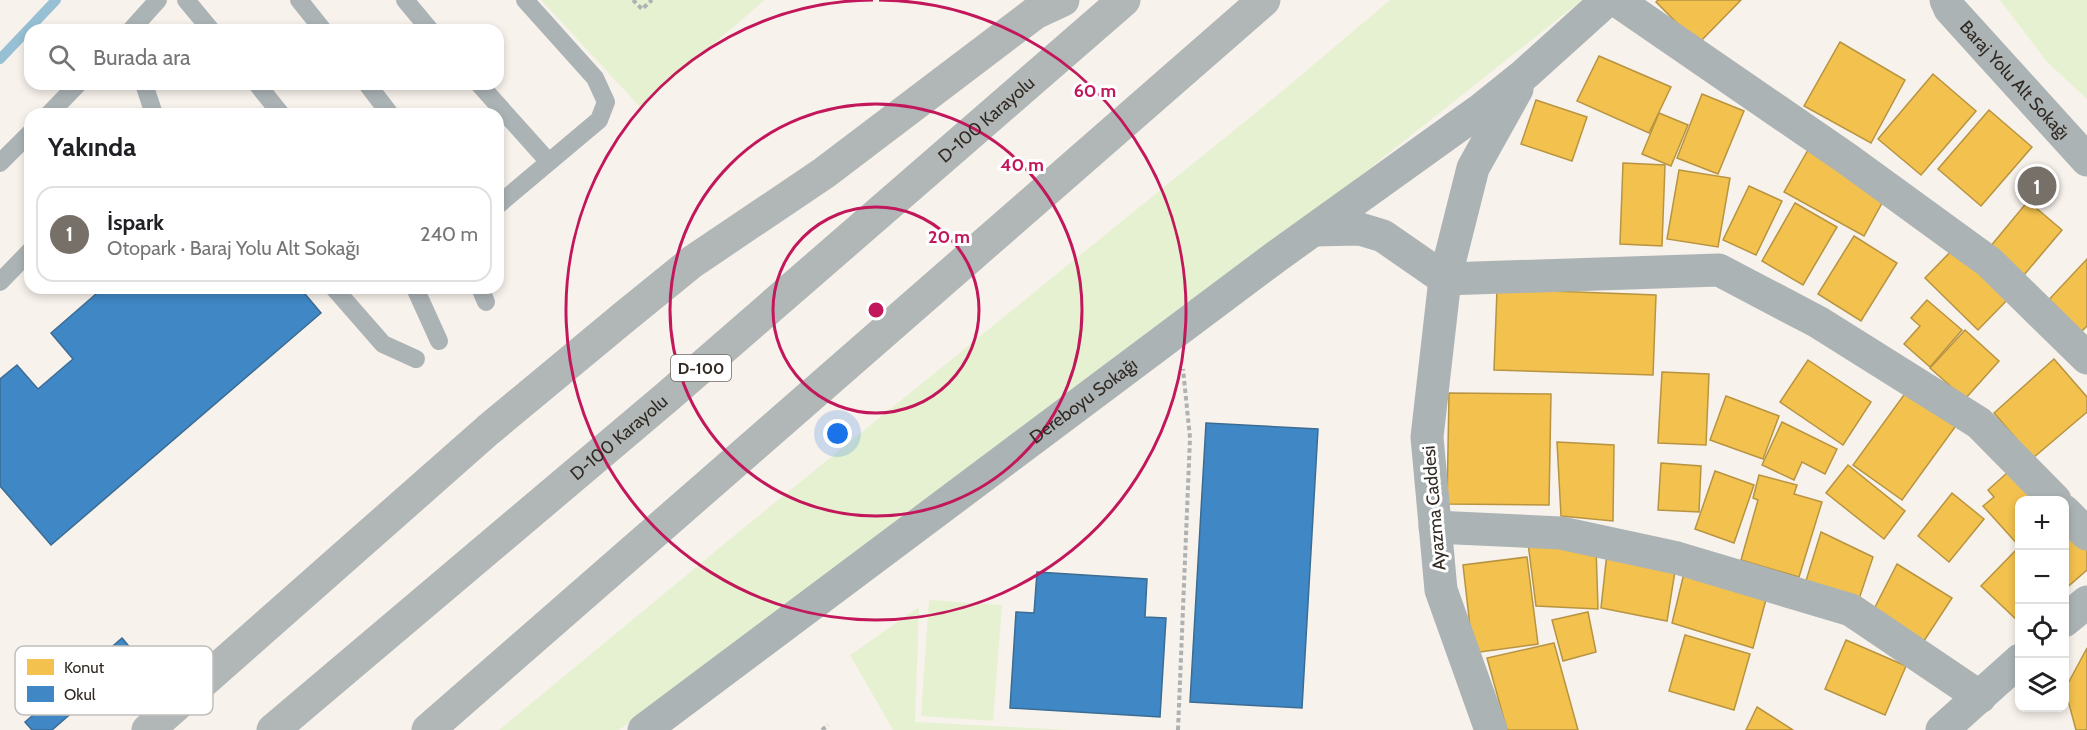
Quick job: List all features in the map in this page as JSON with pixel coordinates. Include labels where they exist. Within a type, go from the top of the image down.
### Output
[{"type":"highway","points":[[213,673],[488,430],[692,262],[824,173],[1035,13],[1063,0]]},
{"type":"highway","name":"D-100 Karayolu","points":[[273,730],[667,397],[1124,0]]},
{"type":"highway","points":[[428,730],[1264,0]]},
{"type":"highway","points":[[148,730],[165,715]]},
{"type":"street","points":[[1525,74],[1607,0]]},
{"type":"street","points":[[1616,0],[1846,158],[1989,262],[2087,358]]},
{"type":"street","name":"Baraj Yolu Alt Sokağı","points":[[1946,0],[1950,9],[2087,160]]},
{"type":"street","name":"Dereboyu Sokağı","points":[[644,730],[1178,330],[1479,111],[1525,74]]},
{"type":"street","name":"Ayazma Caddesi","points":[[1491,730],[1441,590],[1427,437],[1445,279],[1473,168],[1525,74]]},
{"type":"street","points":[[1314,230],[1360,229],[1383,236],[1445,279],[1719,270],[1818,322],[1979,423],[2050,496]]},
{"type":"street","points":[[2069,516],[2087,534]]},
{"type":"street","points":[[1435,527],[1561,533],[1677,558],[1851,610],[1980,697]]},
{"type":"street","points":[[2069,617],[2087,602]]},
{"type":"street","points":[[1942,730],[2015,664]]},
{"type":"lane","points":[[136,24],[158,0]]},
{"type":"lane","points":[[186,0],[206,24]]},
{"type":"lane","points":[[298,0],[318,24]]},
{"type":"lane","points":[[405,0],[425,24]]},
{"type":"lane","points":[[504,200],[599,120],[606,102],[595,78],[525,0]]},
{"type":"lane","points":[[55,108],[72,90]]},
{"type":"lane","points":[[146,90],[152,108]]},
{"type":"lane","points":[[261,90],[276,108]]},
{"type":"lane","points":[[372,90],[385,108]]},
{"type":"lane","points":[[484,90],[501,108]]},
{"type":"lane","points":[[504,112],[548,161]]},
{"type":"lane","points":[[0,163],[24,139]]},
{"type":"lane","points":[[0,282],[24,257]]},
{"type":"lane","points":[[339,294],[383,344],[416,359]]},
{"type":"lane","points":[[418,294],[439,341]]},
{"type":"path","points":[[633,0],[642,9],[652,0]]},
{"type":"path","points":[[1178,330],[1190,438],[1178,730]]},
{"type":"path","points":[[822,730],[828,725]]},
{"type":"green space","points":[[541,0],[765,0],[640,107]]},
{"type":"green space","points":[[1390,0],[1582,0],[1293,229],[619,730],[499,730],[746,526],[1280,93]]},
{"type":"green space","points":[[2000,0],[2087,0],[2087,99],[2047,62]]},
{"type":"green space","points":[[929,600],[1002,605],[993,721],[921,716]]},
{"type":"green space","points":[[919,607],[915,722],[1069,730],[893,730],[850,655]]},
{"type":"building: Konut","points":[[1658,0],[1741,0],[1698,44],[1656,2]]},
{"type":"building: Konut","points":[[1840,42],[1905,80],[1871,143],[1804,106]]},
{"type":"building: Konut","points":[[1599,56],[1671,87],[1649,133],[1577,101]]},
{"type":"building: Konut","points":[[1933,74],[1976,111],[1921,175],[1878,139]]},
{"type":"building: Konut","points":[[1702,94],[1744,111],[1718,174],[1677,158]]},
{"type":"building: Konut","points":[[1536,100],[1587,117],[1572,161],[1521,144]]},
{"type":"building: Konut","points":[[1989,110],[2032,147],[1981,206],[1938,169]]},
{"type":"building: Konut","points":[[1659,113],[1688,125],[1671,166],[1642,154]]},
{"type":"building: Konut","points":[[1808,150],[1887,194],[1864,236],[1784,192]]},
{"type":"building: Konut","points":[[1623,163],[1665,165],[1662,246],[1620,244]]},
{"type":"building: Konut","points":[[1679,170],[1730,178],[1718,247],[1667,239]]},
{"type":"building: Konut","points":[[1749,186],[1782,201],[1756,255],[1723,240]]},
{"type":"building: Konut","points":[[2028,201],[2062,230],[2024,275],[1990,247]]},
{"type":"building: Konut","points":[[1795,203],[1837,227],[1803,285],[1762,261]]},
{"type":"building: Konut","points":[[1854,236],[1897,263],[1861,321],[1818,294]]},
{"type":"building: Konut","points":[[1959,243],[2012,295],[1978,330],[1925,278]]},
{"type":"building: Konut","points":[[2087,259],[2087,326],[2076,337],[2043,306]]},
{"type":"building: Konut","points":[[1497,289],[1656,295],[1653,375],[1494,370]]},
{"type":"building: Konut","points":[[1927,300],[1962,330],[1930,367],[1904,344],[1920,326],[1911,318]]},
{"type":"building: Konut","points":[[1965,330],[1999,361],[1965,399],[1930,368]]},
{"type":"building: Konut","points":[[2054,359],[2087,397],[2087,412],[2033,458],[1994,413]]},
{"type":"building: Konut","points":[[1808,360],[1871,402],[1843,445],[1780,402]]},
{"type":"building: Konut","points":[[1662,372],[1709,374],[1706,445],[1658,443]]},
{"type":"building: Konut","points":[[1909,388],[1958,423],[1902,500],[1853,465]]},
{"type":"building: Konut","points":[[1449,393],[1551,394],[1549,505],[1447,504]]},
{"type":"building: Konut","points":[[1726,396],[1779,416],[1763,459],[1710,440]]},
{"type":"building: Konut","points":[[1782,422],[1837,449],[1825,474],[1802,462],[1794,480],[1762,465]]},
{"type":"building: Konut","points":[[1557,442],[1614,445],[1613,521],[1561,516]]},
{"type":"building: Konut","points":[[1661,463],[1701,466],[1699,512],[1658,510]]},
{"type":"building: Konut","points":[[2017,464],[2045,496],[2015,496],[2015,541],[1983,506],[1994,497],[1988,490]]},
{"type":"building: Konut","points":[[1848,465],[1905,511],[1884,539],[1826,493]]},
{"type":"building: Konut","points":[[1715,471],[1754,485],[1734,543],[1695,529]]},
{"type":"building: Konut","points":[[1759,475],[1797,485],[1794,494],[1822,502],[1799,577],[1741,560],[1758,500],[1753,498]]},
{"type":"building: Konut","points":[[1952,493],[1984,519],[1949,562],[1918,536]]},
{"type":"building: Konut","points":[[2069,524],[2087,544],[2087,570],[2069,586]]},
{"type":"building: Konut","points":[[1821,532],[1873,557],[1857,605],[1805,584]]},
{"type":"building: Konut","points":[[1528,543],[1596,547],[1598,609],[1536,606]]},
{"type":"building: Konut","points":[[2015,551],[2015,618],[1981,586]]},
{"type":"building: Konut","points":[[1607,553],[1676,565],[1667,621],[1601,608]]},
{"type":"building: Konut","points":[[1527,557],[1538,644],[1473,653],[1463,565]]},
{"type":"building: Konut","points":[[1897,564],[1952,598],[1922,644],[1872,613]]},
{"type":"building: Konut","points":[[1685,569],[1768,592],[1753,648],[1672,623]]},
{"type":"building: Konut","points":[[1588,612],[1596,652],[1563,661],[1552,620]]},
{"type":"building: Konut","points":[[1685,635],[1750,654],[1734,710],[1669,691]]},
{"type":"building: Konut","points":[[1846,640],[1906,666],[1885,715],[1825,689]]},
{"type":"building: Konut","points":[[1554,643],[1578,730],[1507,730],[1487,658]]},
{"type":"building: Konut","points":[[2087,648],[2087,730],[2076,730],[2069,704],[2069,682]]},
{"type":"building: Konut","points":[[1757,707],[1793,730],[1746,730]]},
{"type":"building: Okul","points":[[96,294],[305,294],[321,313],[51,545],[0,486],[0,379],[17,365],[38,389],[73,359],[51,333]]},
{"type":"building: Okul","points":[[1206,423],[1318,429],[1302,708],[1190,702]]},
{"type":"building: Okul","points":[[1037,572],[1147,579],[1145,617],[1166,618],[1160,717],[1010,708],[1016,612],[1034,613]]},
{"type":"building: Okul","points":[[122,638],[129,646],[113,646]]},
{"type":"building: Okul","points":[[33,715],[69,715],[52,730],[32,730],[25,722]]},
{"type":"waterway","points":[[33,24],[56,0]]},
{"type":"waterway","points":[[0,59],[24,34]]},
{"type":"place","name":"İspark","points":[[2037,186]]}]
